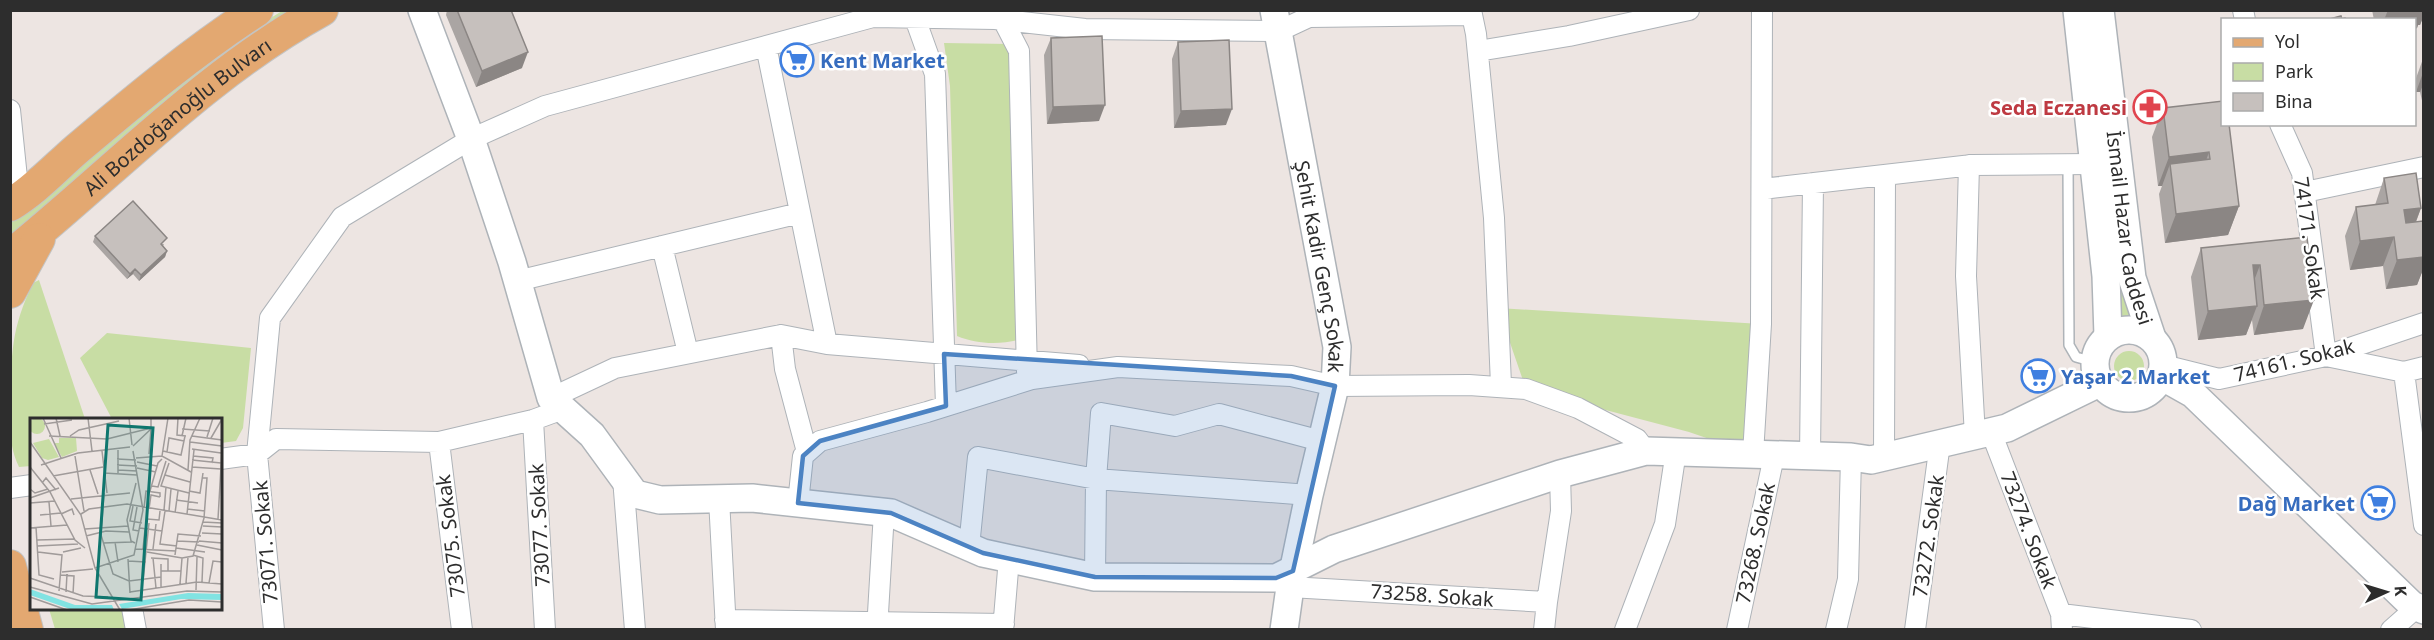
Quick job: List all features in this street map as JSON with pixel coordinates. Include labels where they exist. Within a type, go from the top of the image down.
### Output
[{"type":"main road","name":"Ali Bozdoğanoğlu Bulvarı","points":[[15,198],[211,40],[257,10]]},
{"type":"main road","name":"Ali Bozdoğanoğlu Bulvarı","points":[[10,256],[214,80],[297,24],[322,10]]},
{"type":"main road","points":[[10,246],[31,230],[40,232],[38,242],[10,292]]},
{"type":"main road","points":[[10,566],[27,630]]},
{"type":"street","points":[[422,10],[471,139],[557,403],[592,435],[635,494],[660,500],[752,498],[891,513],[983,553],[1095,576],[1292,579],[1306,561],[1334,549],[1560,474],[1646,451],[1851,457],[1871,460],[2007,428],[2097,372]]},
{"type":"street","points":[[1478,51],[1569,36],[1689,10]]},
{"type":"street","name":"73268. Sokak","points":[[1737,630],[1764,455],[1761,324],[1762,10]]},
{"type":"street","name":"İsmail Hazar Caddesi","points":[[2077,10],[2081,164],[2106,276],[2108,336]]},
{"type":"street","name":"İsmail Hazar Caddesi","points":[[2100,10],[2132,278],[2152,338]]},
{"type":"street","points":[[1276,21],[1309,17],[1472,13],[1478,51],[1494,218],[1501,386]]},
{"type":"street","points":[[913,14],[935,74],[946,406]]},
{"type":"street","name":"73071. Sokak","points":[[274,630],[257,454],[270,318],[342,216],[471,139],[545,106],[873,17],[913,14],[1002,15],[1085,29],[1276,21]]},
{"type":"street","points":[[1002,15],[1019,51],[1028,381]]},
{"type":"street","name":"Şehit Kadir Genç Sokak","points":[[1276,21],[1337,347],[1335,386],[1309,495],[1284,630]]},
{"type":"street","points":[[766,46],[827,344]]},
{"type":"street","points":[[10,110],[15,198]]},
{"type":"street","name":"74171. Sokak","points":[[2281,126],[2302,173],[2326,356]]},
{"type":"street","points":[[1762,189],[1969,165],[2081,164]]},
{"type":"street","name":"73274. Sokak","points":[[1969,165],[1966,276],[1983,434],[2062,622]]},
{"type":"street","points":[[2305,192],[2424,167]]},
{"type":"street","points":[[1884,457],[1885,175]]},
{"type":"street","points":[[1810,457],[1813,183]]},
{"type":"street","points":[[517,281],[800,213]]},
{"type":"street","points":[[662,246],[688,353]]},
{"type":"street","name":"74161. Sokak","points":[[2162,370],[2219,379],[2326,356],[2424,323]]},
{"type":"street","points":[[2125,329],[2135,330],[2152,338],[2162,355],[2162,370],[2156,386],[2147,393],[2127,399],[2107,391],[2097,372],[2096,352],[2108,336],[2125,329]]},
{"type":"street","points":[[222,459],[257,454],[276,439],[439,442],[533,420],[615,368],[781,335],[827,344],[1114,368],[1291,376],[1335,386],[1501,386],[1526,389],[1578,408],[1637,439],[1646,451]]},
{"type":"street","points":[[781,335],[785,369],[807,452]]},
{"type":"street","points":[[2326,356],[2404,372],[2424,367]]},
{"type":"street","points":[[798,503],[803,456],[819,441],[1028,381],[1114,368]]},
{"type":"street","points":[[2162,370],[2193,394],[2420,609],[2391,630]]},
{"type":"street","points":[[2404,372],[2424,525]]},
{"type":"street","points":[[1095,576],[1096,479],[1101,413],[1175,426],[1219,414],[1321,441]]},
{"type":"street","name":"73077. Sokak","points":[[533,420],[545,630]]},
{"type":"street","name":"73075. Sokak","points":[[439,442],[462,630]]},
{"type":"street","name":"73272. Sokak","points":[[1915,630],[1940,443]]},
{"type":"street","points":[[1625,630],[1665,524],[1676,451]]},
{"type":"street","points":[[969,547],[978,457],[1096,479],[1309,495]]},
{"type":"street","points":[[1836,630],[1848,579],[1851,457]]},
{"type":"street","points":[[1544,630],[1561,510],[1560,474]]},
{"type":"street","points":[[623,478],[635,630]]},
{"type":"street","points":[[10,488],[30,485]]},
{"type":"street","points":[[719,499],[726,625],[1004,627],[1009,558]]},
{"type":"street","points":[[877,626],[884,512]]},
{"type":"street","name":"73258. Sokak","points":[[1292,579],[1547,602]]},
{"type":"street","points":[[132,610],[136,630]]},
{"type":"street","points":[[2062,622],[2191,630]]},
{"type":"lane","points":[[2081,164],[2069,345],[2076,357],[2097,372]]},
{"type":"highlighted area","points":[[944,354],[1291,376],[1335,386],[1293,571],[1276,578],[1095,577],[983,553],[891,513],[798,503],[803,456],[820,441],[946,406]]},
{"type":"green space","points":[[282,11],[295,11],[256,35],[164,102],[11,239],[11,221],[45,196],[175,85]]},
{"type":"green space","points":[[944,43],[1010,44],[1018,340],[987,343],[957,336],[950,86]]},
{"type":"green space","points":[[2121,274],[2131,321],[2117,321]]},
{"type":"green space","points":[[39,280],[85,418],[30,418],[30,466],[19,467],[13,451],[11,436],[12,356],[20,314],[33,283]]},
{"type":"green space","points":[[1498,308],[1761,324],[1753,454],[1689,432],[1526,389]]},
{"type":"green space","points":[[107,333],[251,348],[243,428],[236,441],[222,443],[222,418],[111,418],[80,358]]},
{"type":"green space","points":[[2129,351],[2140,355],[2144,366],[2140,377],[2129,381],[2118,377],[2114,366],[2118,355]]},
{"type":"green space","points":[[49,610],[128,610],[134,629],[55,629]]},
{"type":"building","points":[[457,10],[511,10],[528,52],[482,71]]},
{"type":"building","points":[[1102,36],[1105,105],[1053,107],[1051,38]]},
{"type":"building","points":[[1229,40],[1232,109],[1181,111],[1178,42]]},
{"type":"building","points":[[2221,101],[2221,126],[2229,126],[2239,206],[2176,214],[2170,164],[2210,159],[2209,152],[2169,157],[2163,108]]},
{"type":"building","points":[[2416,173],[2421,208],[2404,210],[2406,223],[2423,221],[2424,257],[2397,260],[2394,237],[2360,241],[2356,207],[2388,203],[2384,178]]},
{"type":"building","points":[[133,201],[167,238],[161,244],[167,251],[141,275],[135,269],[130,274],[95,236]]},
{"type":"building","points":[[2307,237],[2314,300],[2264,305],[2260,265],[2253,265],[2257,306],[2208,311],[2201,248]]},
{"type":"place","name":"Kent Market","points":[[797,60]]},
{"type":"place","name":"Seda Eczanesi","points":[[2150,107]]},
{"type":"place","name":"Yaşar 2 Market","points":[[2038,376]]},
{"type":"place","name":"Dağ Market","points":[[2378,503]]}]
